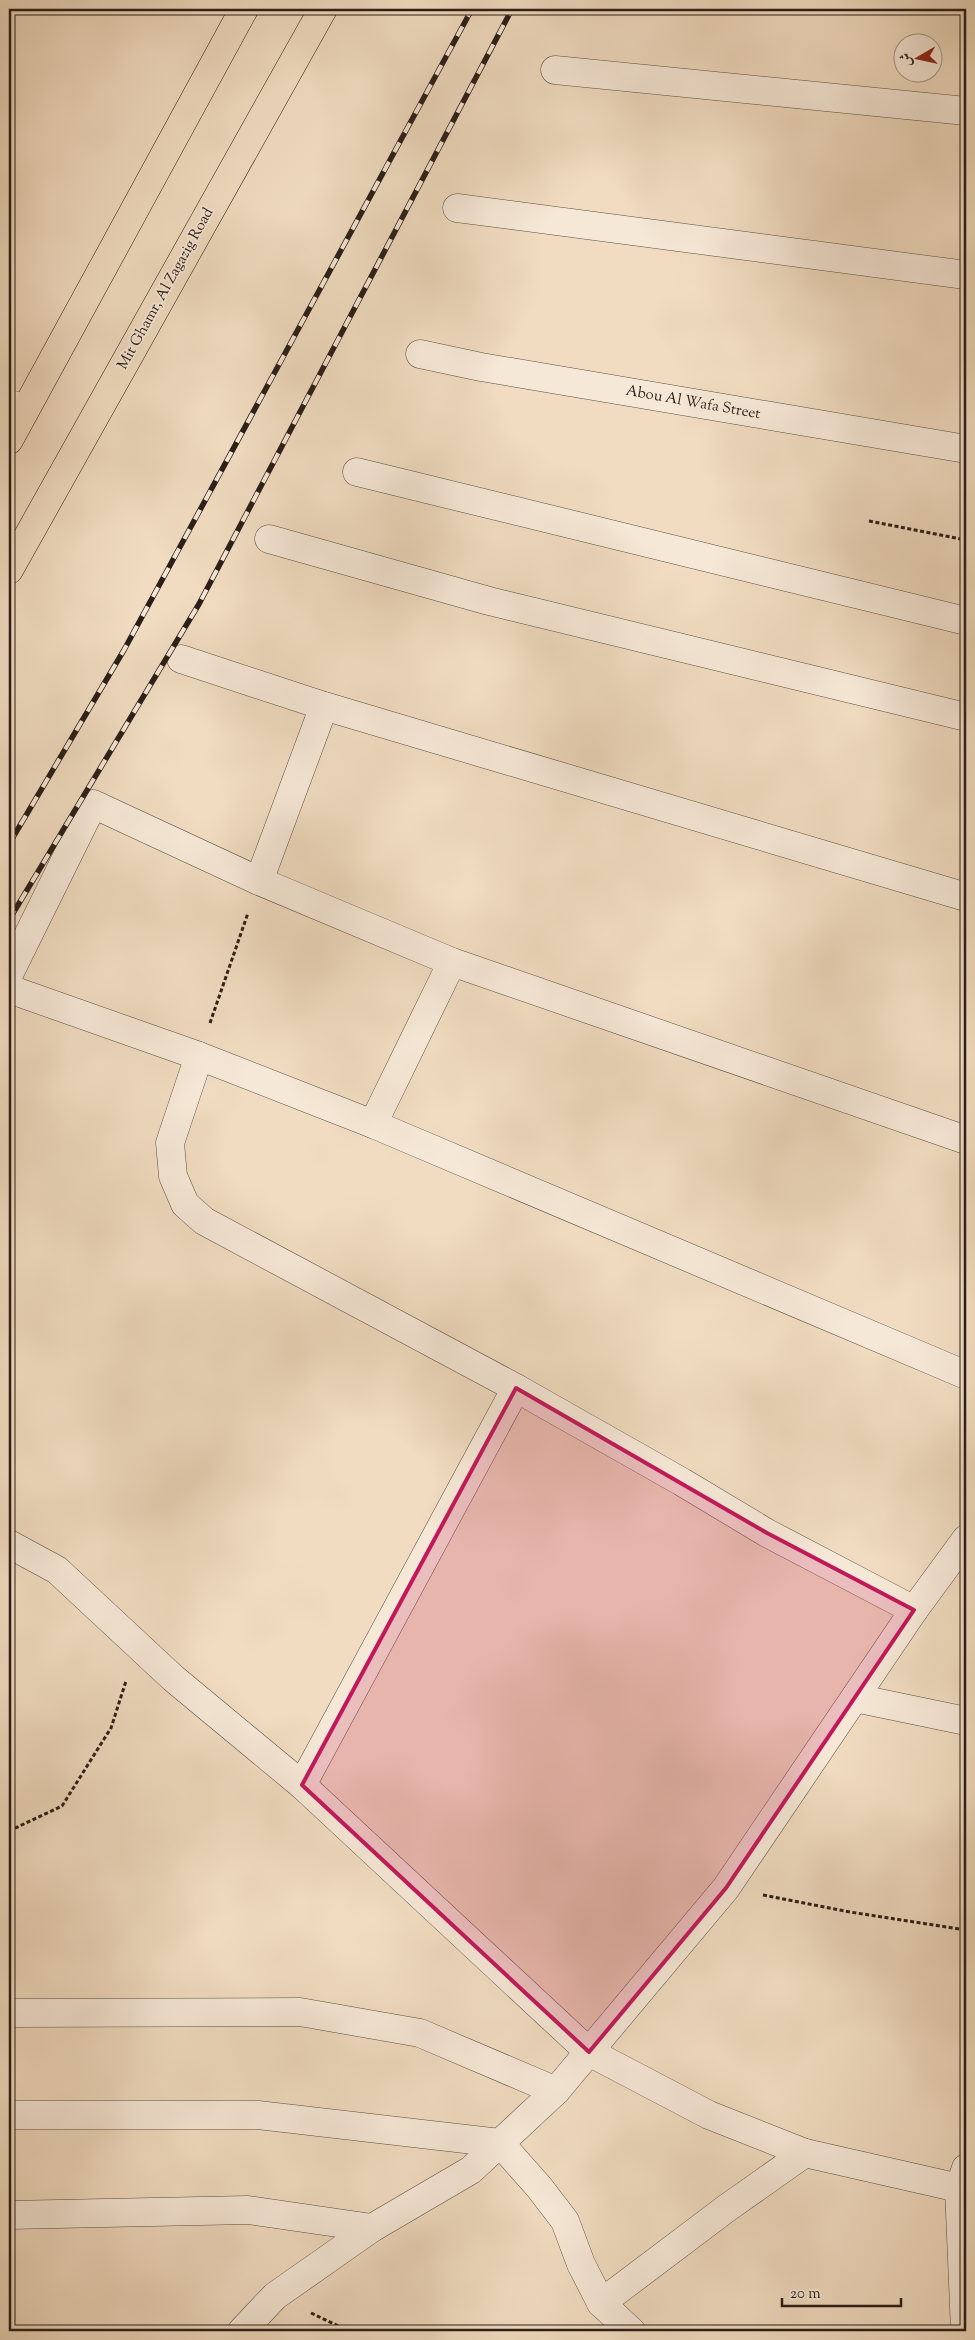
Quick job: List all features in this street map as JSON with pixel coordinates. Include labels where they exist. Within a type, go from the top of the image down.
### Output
[{"type":"highway","points":[[9,440],[17,406],[244,9]]},
{"type":"highway","name":"Mit Ghamr, Al Zagazig Road","points":[[9,570],[324,9]]},
{"type":"street","points":[[554,70],[966,111]]},
{"type":"street","points":[[457,208],[966,275]]},
{"type":"street","name":"Abou Al Wafa Street","points":[[420,354],[481,367],[966,449]]},
{"type":"street","points":[[357,472],[966,620]]},
{"type":"street","points":[[269,539],[489,601],[966,716]]},
{"type":"street","points":[[181,659],[324,706],[966,897]]},
{"type":"street","points":[[259,881],[324,706]]},
{"type":"street","points":[[9,974],[93,804],[259,881],[452,962],[966,1140]]},
{"type":"street","points":[[374,1124],[452,962]]},
{"type":"street","points":[[9,989],[199,1056],[374,1124],[966,1375]]},
{"type":"street","points":[[199,1056],[170,1143],[173,1176],[185,1204],[204,1221],[516,1388],[682,1482],[767,1533],[914,1610]]},
{"type":"street","points":[[302,1785],[516,1388]]},
{"type":"street","points":[[242,2331],[275,2296],[372,2228],[471,2170],[556,2091],[726,1888],[914,1610],[966,1539]]},
{"type":"street","points":[[9,1544],[57,1570],[173,1678],[302,1785],[589,2052],[709,2115],[805,2153],[963,2178],[965,2331]]},
{"type":"street","points":[[854,1698],[966,1721]]},
{"type":"street","points":[[9,2014],[300,2012],[420,2033],[556,2091]]},
{"type":"street","points":[[9,2115],[258,2114],[500,2143],[565,2221],[582,2264],[601,2303],[631,2331]]},
{"type":"street","points":[[601,2303],[726,2208],[805,2153]]},
{"type":"street","points":[[9,2215],[248,2210],[372,2228]]},
{"type":"path","points":[[869,521],[966,540]]},
{"type":"path","points":[[199,1056],[259,881]]},
{"type":"path","points":[[9,1831],[62,1806],[111,1728],[138,1645]]},
{"type":"path","points":[[726,1888],[850,1912],[966,1930]]},
{"type":"highlighted area","points":[[516,1388],[767,1533],[914,1610],[726,1888],[589,2052],[302,1785]]},
{"type":"railway","points":[[9,844],[124,650],[472,9]]},
{"type":"railway","points":[[9,920],[199,604],[512,9]]}]
